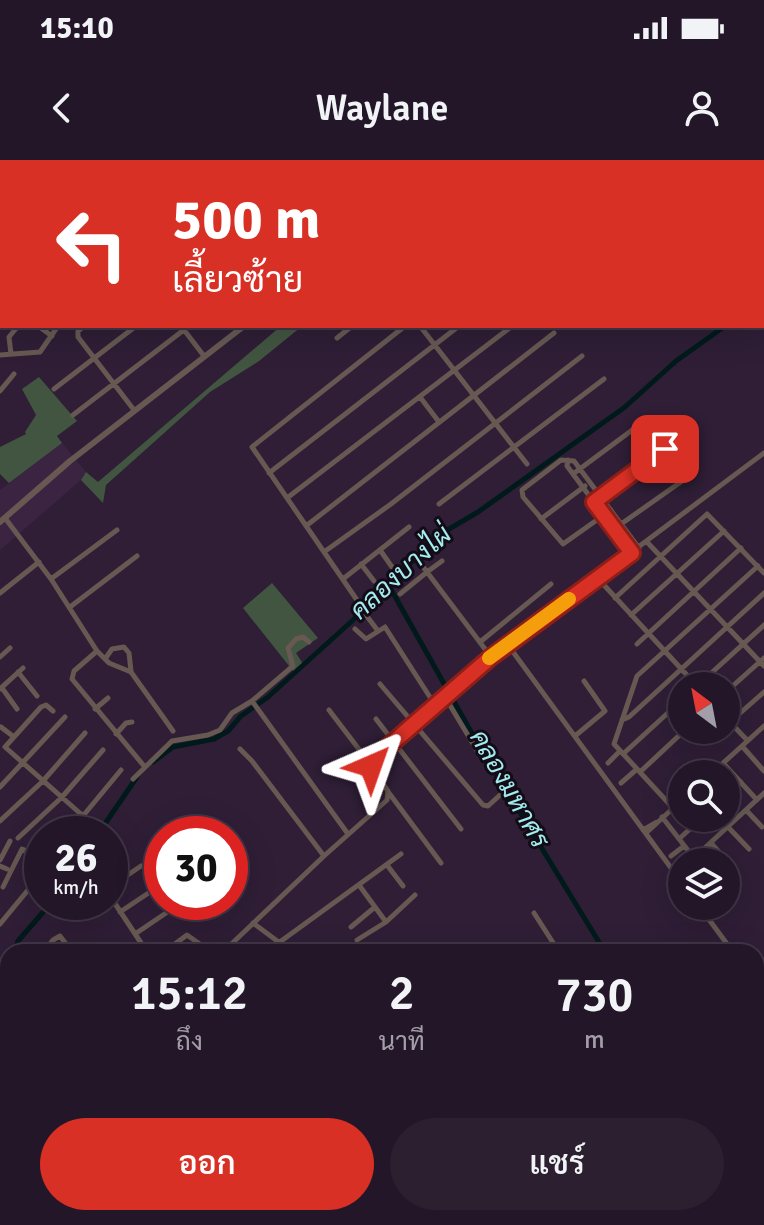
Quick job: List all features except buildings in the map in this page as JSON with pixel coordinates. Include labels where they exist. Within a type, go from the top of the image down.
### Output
[{"type":"street","points":[[11,354],[10,335],[16,328]]},
{"type":"street","points":[[41,328],[52,336]]},
{"type":"street","points":[[0,355],[40,352],[57,328]]},
{"type":"street","points":[[82,328],[77,333],[134,410]]},
{"type":"street","points":[[54,389],[133,328]]},
{"type":"street","points":[[73,415],[184,328]]},
{"type":"street","points":[[186,328],[204,356]]},
{"type":"street","points":[[131,672],[114,666],[97,651],[39,562],[2,520],[70,461],[241,328]]},
{"type":"street","points":[[337,338],[350,328]]},
{"type":"street","points":[[359,603],[253,450],[253,444],[402,328]]},
{"type":"street","points":[[421,328],[527,464]]},
{"type":"street","points":[[269,473],[456,328]]},
{"type":"street","points":[[287,498],[509,328]]},
{"type":"street","points":[[306,526],[554,333]]},
{"type":"street","points":[[324,552],[582,356]]},
{"type":"street","points":[[0,391],[14,374]]},
{"type":"street","points":[[439,504],[604,379]]},
{"type":"street","points":[[420,397],[439,422]]},
{"type":"street","points":[[573,474],[639,425],[646,428],[685,470],[685,479],[614,529]]},
{"type":"street","points":[[594,502],[665,449]]},
{"type":"street","points":[[371,765],[414,723],[491,657],[764,453]]},
{"type":"street","points":[[611,510],[563,544],[523,497],[522,490],[561,460],[574,461],[601,496],[639,548]]},
{"type":"street","points":[[568,460],[567,466],[632,553]]},
{"type":"street","points":[[541,519],[590,482]]},
{"type":"street","points":[[615,598],[707,514],[764,573]]},
{"type":"street","points":[[343,579],[409,527]]},
{"type":"street","points":[[51,579],[117,530]]},
{"type":"street","points":[[631,615],[724,531]]},
{"type":"street","points":[[649,540],[763,662],[740,681]]},
{"type":"street","points":[[637,644],[741,548]]},
{"type":"street","points":[[380,550],[392,567]]},
{"type":"street","points":[[70,607],[137,556]]},
{"type":"street","points":[[418,560],[491,657]]},
{"type":"street","points":[[400,594],[442,561]]},
{"type":"street","points":[[0,593],[39,562]]},
{"type":"street","points":[[361,564],[374,581]]},
{"type":"street","points":[[668,803],[613,742],[637,676],[758,566]]},
{"type":"street","points":[[480,642],[551,584]]},
{"type":"street","points":[[603,584],[697,686],[764,625]]},
{"type":"street","points":[[621,720],[629,717],[764,593]]},
{"type":"street","points":[[366,615],[378,631]]},
{"type":"street","points":[[355,629],[366,639],[385,627],[435,705]]},
{"type":"street","points":[[133,779],[172,741],[217,732],[232,713],[254,704],[293,666],[288,648],[292,642],[303,637],[309,642]]},
{"type":"street","points":[[507,645],[668,864]]},
{"type":"street","points":[[105,659],[112,649],[124,647],[129,653],[131,672],[173,731]]},
{"type":"street","points":[[0,657],[10,648]]},
{"type":"street","points":[[97,651],[72,676],[74,683],[144,766]]},
{"type":"street","points":[[17,709],[1,689],[21,670],[37,696]]},
{"type":"street","points":[[575,736],[605,711],[584,681]]},
{"type":"street","points":[[380,684],[484,806],[500,795]]},
{"type":"street","points":[[740,711],[764,692]]},
{"type":"street","points":[[449,694],[478,752]]},
{"type":"street","points":[[95,709],[108,698]]},
{"type":"street","points":[[254,704],[348,834]]},
{"type":"street","points":[[53,711],[46,705],[41,707],[3,750],[24,764],[82,815],[121,770]]},
{"type":"street","points":[[329,710],[441,863]]},
{"type":"street","points":[[608,763],[668,712]]},
{"type":"street","points":[[0,787],[65,717]]},
{"type":"street","points":[[376,719],[461,829]]},
{"type":"street","points":[[116,734],[126,723],[132,722]]},
{"type":"street","points":[[726,760],[764,726]]},
{"type":"street","points":[[1,727],[14,737]]},
{"type":"street","points":[[758,731],[764,738]]},
{"type":"street","points":[[0,821],[43,781],[85,733]]},
{"type":"street","points":[[740,733],[747,740]]},
{"type":"street","points":[[621,783],[669,744]]},
{"type":"street","points":[[742,746],[764,771]]},
{"type":"street","points":[[240,749],[258,768],[324,856]]},
{"type":"street","points":[[18,838],[62,797],[103,750]]},
{"type":"street","points":[[741,782],[757,800]]},
{"type":"street","points":[[231,944],[385,803],[389,793]]},
{"type":"street","points":[[740,816],[764,794]]},
{"type":"street","points":[[746,810],[762,827]]},
{"type":"street","points":[[645,832],[668,812]]},
{"type":"street","points":[[660,819],[679,839],[684,846],[681,848]]},
{"type":"street","points":[[679,839],[687,832]]},
{"type":"street","points":[[706,848],[722,832]]},
{"type":"street","points":[[733,832],[749,849]]},
{"type":"street","points":[[0,860],[10,841]]},
{"type":"street","points":[[711,842],[716,848]]},
{"type":"street","points":[[3,887],[24,850]]},
{"type":"street","points":[[253,923],[279,943],[401,854]]},
{"type":"street","points":[[387,865],[403,886]]},
{"type":"street","points":[[128,875],[141,866]]},
{"type":"street","points":[[359,885],[386,922]]},
{"type":"street","points":[[0,924],[24,895]]},
{"type":"street","points":[[357,940],[386,922],[415,895]]},
{"type":"street","points":[[351,927],[375,907]]},
{"type":"street","points":[[534,913],[554,944]]},
{"type":"street","points":[[125,920],[142,944]]},
{"type":"street","points":[[135,934],[156,920]]},
{"type":"street","points":[[709,920],[727,944]]},
{"type":"street","points":[[175,944],[187,935],[200,944]]},
{"type":"street","points":[[50,944],[60,936],[66,944]]},
{"type":"shaded area","points":[[62,443],[86,472],[81,480],[0,550],[0,490]]},
{"type":"green space","points":[[279,328],[300,328],[259,361],[210,392],[106,485],[103,503],[81,480],[86,472],[98,482]]},
{"type":"green space","points":[[39,377],[77,421],[57,436],[62,443],[9,483],[0,474],[0,447],[26,434],[36,415],[22,389]]},
{"type":"green space","points":[[272,583],[318,638],[296,653],[303,664],[293,671],[243,608]]},
{"type":"waterway","name":"คลองบางไผ่","points":[[153,762],[173,747],[214,739],[228,731],[241,716],[268,697],[384,592],[388,584],[444,532],[478,512],[625,407],[676,361],[722,328]]},
{"type":"waterway","name":"คลองมหาศร","points":[[388,584],[474,737],[600,944]]},
{"type":"waterway","name":"คลองบางไผ่","points":[[110,816],[137,777]]},
{"type":"waterway","name":"คลองบางไผ่","points":[[17,944],[36,920]]},
{"type":"slow traffic","points":[[489,658],[569,599]]},
{"type":"route","points":[[371,766],[383,751],[472,672],[632,553],[594,502],[665,449]]}]
